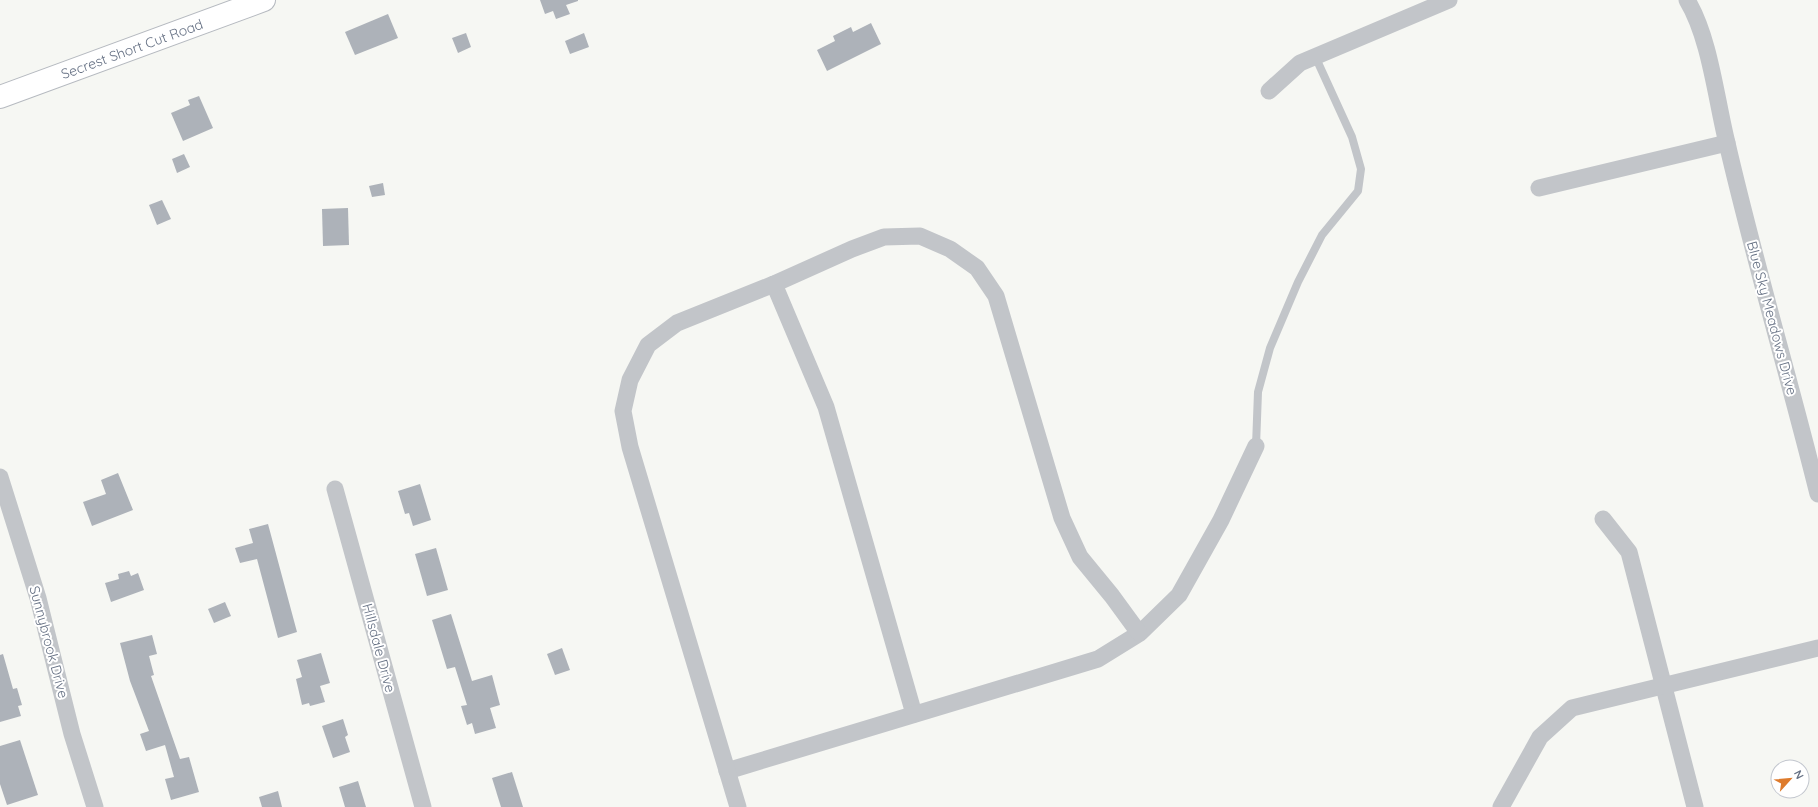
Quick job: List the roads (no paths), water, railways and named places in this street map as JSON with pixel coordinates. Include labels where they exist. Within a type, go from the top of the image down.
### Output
[{"type":"main road","name":"Secrest Short Cut Road","points":[[0,97],[264,0]]},
{"type":"street","points":[[1269,91],[1300,63],[1448,0]]},
{"type":"street","name":"Blue Sky Meadows Drive","points":[[1687,0],[1694,12],[1711,67],[1726,142],[1818,494]]},
{"type":"street","points":[[1539,188],[1726,142]]},
{"type":"street","points":[[738,807],[630,447],[623,411],[630,380],[648,345],[677,323],[774,284],[852,249],[884,237],[920,236],[950,249],[977,268],[996,296],[1062,518],[1080,557],[1139,633]]},
{"type":"street","points":[[774,284],[826,407],[914,714]]},
{"type":"street","points":[[727,771],[1098,659],[1139,633],[1179,595],[1221,520],[1256,446]]},
{"type":"street","name":"Sunnybrook Drive","points":[[0,477],[38,598],[72,734],[95,807]]},
{"type":"street","name":"Hillsdale Drive","points":[[335,489],[423,807]]},
{"type":"street","points":[[1603,519],[1629,552],[1695,807]]},
{"type":"street","points":[[1501,807],[1540,737],[1572,708],[1818,648]]},
{"type":"lane","points":[[1256,446],[1258,392],[1270,348],[1298,282],[1322,235],[1358,191],[1361,169],[1352,137],[1315,56]]}]
